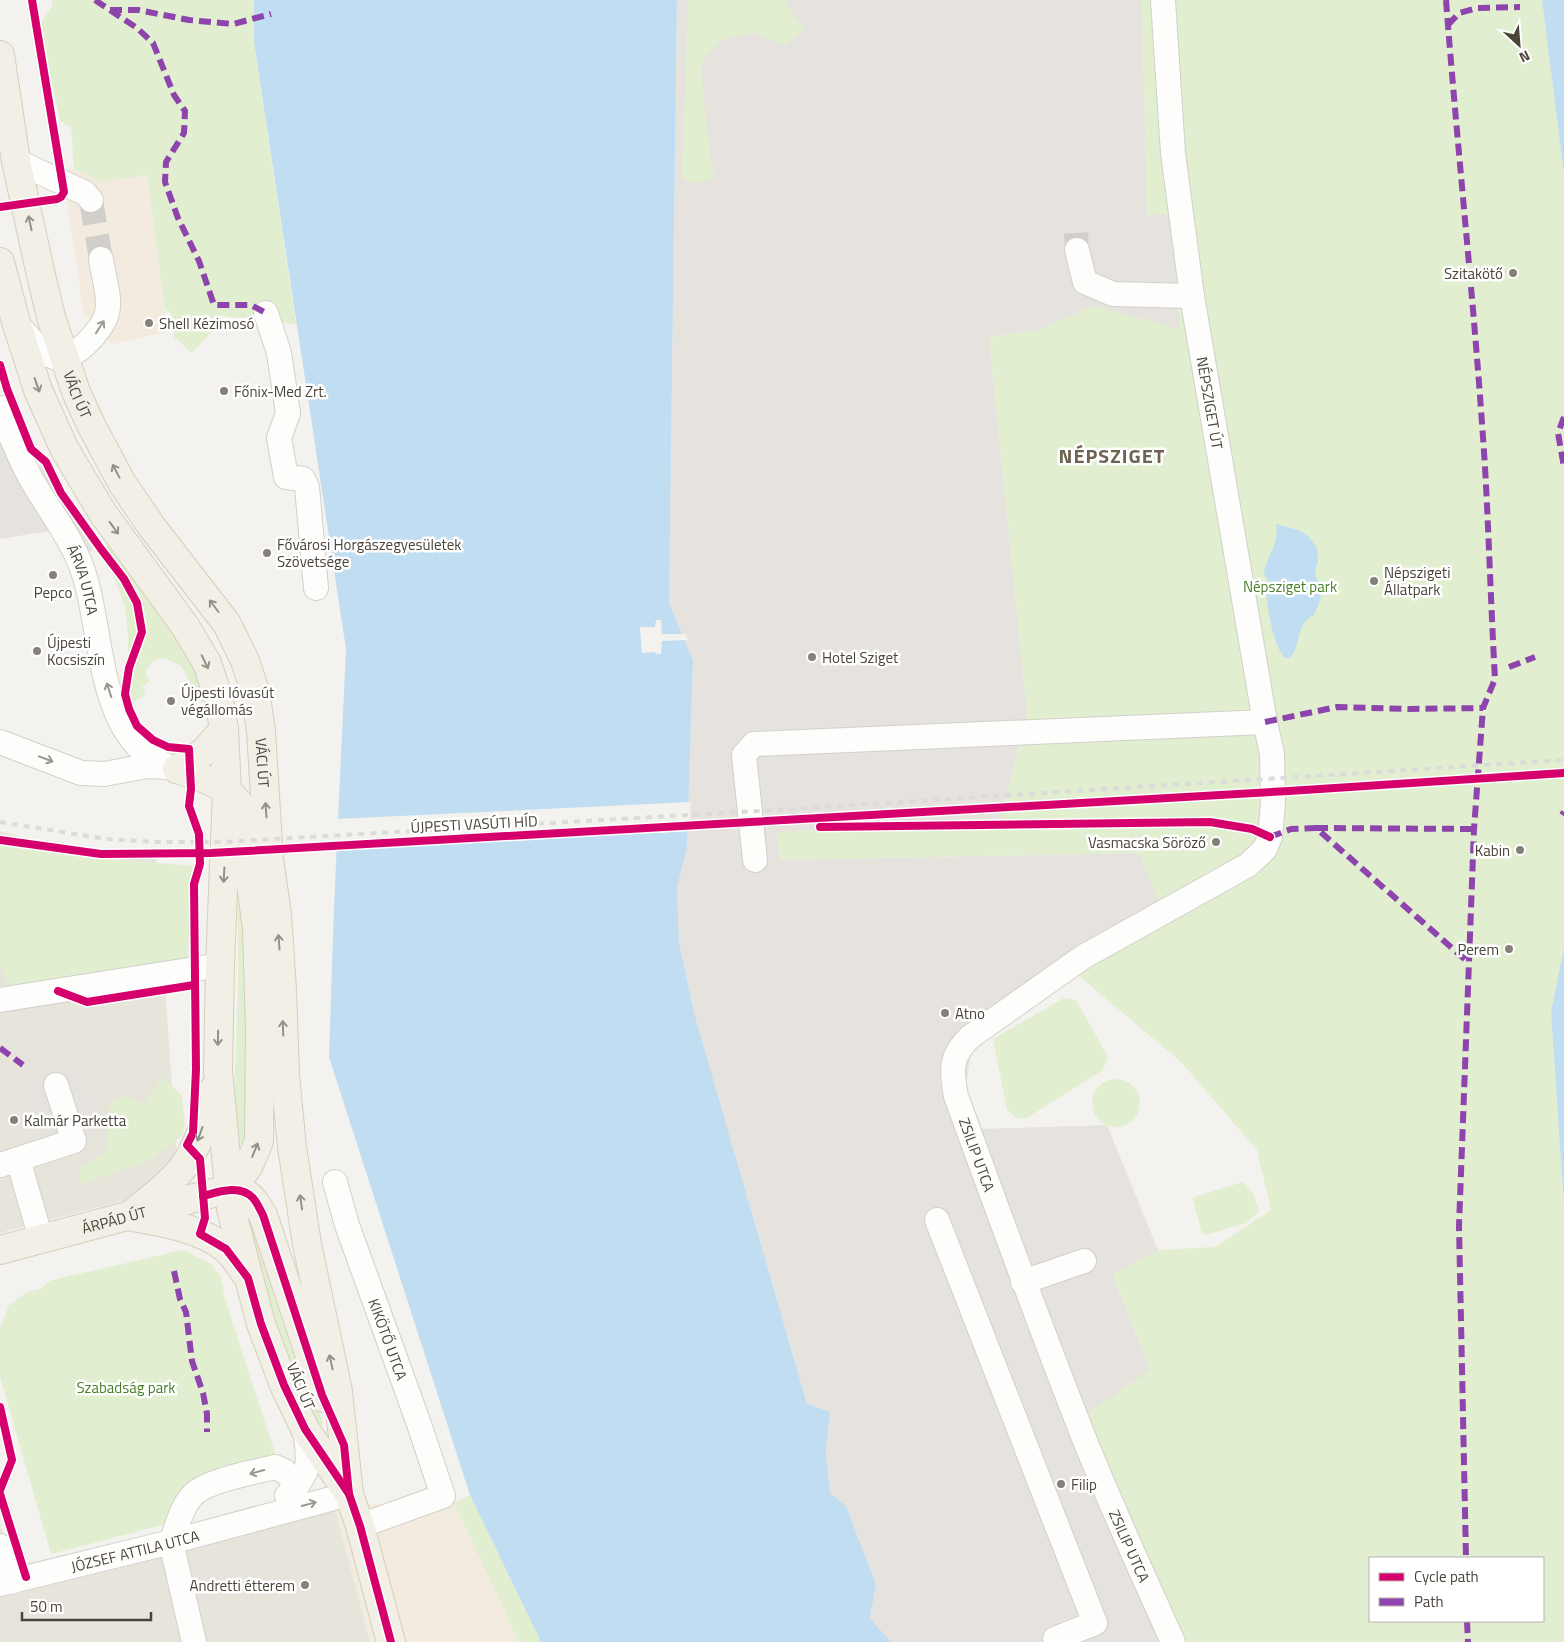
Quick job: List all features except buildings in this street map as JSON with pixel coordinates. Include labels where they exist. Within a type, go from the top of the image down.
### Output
[{"type":"main road","name":"VÁCI ÚT","points":[[0,55],[16,160],[40,271],[51,318],[76,392],[122,483],[152,526],[227,624],[245,661],[255,691],[261,731],[269,859],[277,914],[285,1075],[292,1146],[309,1253],[338,1391],[349,1494],[360,1526],[391,1642]]},
{"type":"main road","name":"VÁCI ÚT","points":[[0,262],[10,317],[38,390],[64,448],[102,512],[185,626],[207,663],[219,700],[224,729],[227,792],[218,1071],[231,1209],[261,1324],[284,1385],[305,1429],[349,1494]]},
{"type":"main road","points":[[10,317],[32,293],[40,271]]},
{"type":"main road","points":[[173,768],[204,752],[224,729]]},
{"type":"main road","points":[[173,768],[208,780],[227,792],[241,806],[245,817],[248,862],[257,928],[260,1027],[259,1141],[249,1165],[240,1178],[228,1189]]},
{"type":"main road","points":[[257,928],[269,859]]},
{"type":"main road","points":[[260,1027],[292,1146]]},
{"type":"main road","points":[[129,1216],[157,1193],[181,1169],[193,1151],[208,1113],[218,1071]]},
{"type":"main road","points":[[228,1189],[242,1192],[252,1197],[263,1215],[322,1395],[344,1445]]},
{"type":"main road","name":"ÁRPÁD ÚT","points":[[0,1250],[228,1189]]},
{"type":"main road","points":[[129,1216],[178,1227],[208,1238],[226,1249],[248,1278]]},
{"type":"street","name":"NÉPSZIGET ÚT","points":[[1163,0],[1173,153],[1192,296],[1264,722],[1272,754],[1273,803]]},
{"type":"street","points":[[16,160],[85,193],[91,200]]},
{"type":"street","points":[[1077,250],[1085,282],[1113,294],[1192,296]]},
{"type":"street","points":[[10,317],[46,353],[56,358],[64,358],[86,344],[99,331],[108,312],[101,259]]},
{"type":"street","points":[[266,313],[279,353],[288,413],[279,438],[286,477],[303,479],[308,487],[316,588]]},
{"type":"street","name":"ÁRVA UTCA","points":[[0,408],[22,462],[74,550],[86,580],[103,672],[126,731],[140,748],[173,768]]},
{"type":"street","points":[[115,772],[120,765],[125,749],[122,721]]},
{"type":"street","points":[[754,860],[744,755],[754,744],[1264,722]]},
{"type":"street","points":[[0,742],[82,773],[115,772],[147,766],[173,768]]},
{"type":"street","name":"ZSILIP UTCA","points":[[1173,1642],[1083,1434],[1043,1328],[1023,1282],[956,1096],[951,1073],[955,1057],[970,1037],[1083,957],[1248,865],[1265,849],[1270,837],[1273,803]]},
{"type":"street","points":[[0,1000],[220,965]]},
{"type":"street","points":[[41,1239],[9,1162],[74,1141],[56,1085]]},
{"type":"street","name":"KIKÖTŐ UTCA","points":[[335,1182],[347,1225],[443,1496],[360,1526]]},
{"type":"street","points":[[937,1220],[1095,1623],[1054,1639],[1056,1642]]},
{"type":"street","points":[[1023,1282],[1084,1261]]},
{"type":"street","name":"JÓZSEF ATTILA UTCA","points":[[268,1515],[298,1485],[306,1472],[309,1462],[305,1429]]},
{"type":"street","points":[[194,1642],[171,1542],[192,1494],[204,1486],[275,1467],[284,1471],[298,1485]]},
{"type":"street","name":"JÓZSEF ATTILA UTCA","points":[[6,1583],[171,1542],[349,1494]]},
{"type":"street","points":[[0,1546],[6,1583]]},
{"type":"shaded area","points":[[677,0],[1142,0],[1147,214],[1172,214],[1180,330],[1093,306],[1039,330],[989,337],[1027,713],[1001,819],[777,832],[780,860],[1139,853],[1167,918],[1005,1022],[971,1052],[966,1088],[981,1129],[1107,1125],[1158,1250],[1113,1275],[1150,1370],[1173,1642],[891,1642],[870,1618],[876,1584],[846,1506],[830,1493],[826,1451],[830,1412],[807,1404],[695,1016],[679,943],[677,888],[687,848],[693,660],[669,603]]},
{"type":"shaded area","points":[[74,169],[102,182],[147,174],[167,332],[111,344],[84,314],[62,171]]},
{"type":"shaded area","points":[[0,435],[38,513],[49,531],[0,539]]},
{"type":"shaded area","points":[[41,465],[93,550],[87,554],[36,469]]},
{"type":"shaded area","points":[[0,831],[21,837],[102,852],[156,858],[179,1186],[0,1233]]},
{"type":"shaded area","points":[[83,1069],[105,1133],[0,1168],[41,1144],[22,1088]]},
{"type":"shaded area","points":[[454,1503],[519,1642],[370,1642],[334,1505]]},
{"type":"shaded area","points":[[334,1505],[370,1642],[0,1642],[0,1524],[19,1587]]},
{"type":"green space","points":[[52,0],[254,0],[254,43],[296,324],[214,315],[218,325],[192,353],[174,337],[170,311],[165,311],[147,175],[102,182],[74,169],[71,127],[60,121],[40,24],[53,5]]},
{"type":"green space","points":[[688,0],[787,0],[786,4],[805,30],[784,45],[752,33],[722,40],[701,63],[706,122],[714,178],[699,183],[682,179]]},
{"type":"green space","name":"Népsziget park","points":[[1142,0],[1542,0],[1564,174],[1564,947],[1551,1012],[1564,1206],[1564,1642],[1173,1642],[1085,1415],[1150,1370],[1113,1274],[1158,1250],[1215,1247],[1271,1210],[1257,1150],[1182,1063],[1078,975],[1167,918],[1139,853],[780,860],[777,832],[1001,819],[1027,713],[989,337],[1039,330],[1093,306],[1180,329],[1172,214],[1147,215]]},
{"type":"green space","points":[[115,541],[200,666],[208,714],[181,666],[165,658],[154,660],[145,671],[149,681],[142,687],[146,694],[132,703],[130,692],[132,672],[128,650],[125,606],[103,548]]},
{"type":"green space","points":[[0,845],[85,857],[196,866],[191,884],[188,959],[9,989],[0,964]]},
{"type":"green space","points":[[238,882],[252,972],[246,1143],[239,1144],[234,1108],[238,982]]},
{"type":"green space","points":[[1064,998],[1076,1000],[1108,1057],[1103,1070],[1025,1119],[1015,1117],[1007,1110],[993,1039]]},
{"type":"green space","points":[[162,1075],[182,1096],[185,1125],[182,1136],[152,1160],[80,1184],[79,1169],[109,1149],[106,1115],[113,1101],[125,1096],[143,1103],[158,1084]]},
{"type":"green space","points":[[1116,1079],[1125,1081],[1133,1086],[1138,1094],[1140,1103],[1138,1112],[1133,1120],[1125,1125],[1116,1127],[1107,1125],[1099,1120],[1094,1112],[1092,1103],[1094,1094],[1099,1086],[1107,1081]]},
{"type":"green space","points":[[1243,1182],[1253,1193],[1259,1211],[1246,1223],[1206,1235],[1201,1231],[1193,1199],[1197,1196]]},
{"type":"green space","points":[[253,1219],[323,1423],[321,1426],[317,1425],[283,1348],[256,1261],[246,1221]]},
{"type":"green space","name":"Szabadság park","points":[[183,1250],[213,1265],[219,1274],[224,1289],[222,1290],[276,1456],[183,1488],[170,1523],[51,1554],[0,1376],[0,1328],[9,1305],[27,1292],[40,1289],[52,1280]]},
{"type":"green space","points":[[470,1495],[541,1642],[519,1642],[454,1503]]},
{"type":"water","points":[[254,0],[677,0],[669,603],[693,660],[687,848],[677,888],[679,943],[695,1016],[807,1404],[830,1412],[826,1451],[830,1493],[846,1506],[876,1584],[870,1618],[891,1642],[541,1642],[470,1495],[329,1057],[346,649],[254,42]]},
{"type":"water","points":[[1542,0],[1564,0],[1564,174]]},
{"type":"water","points":[[1276,524],[1298,530],[1308,536],[1317,548],[1318,560],[1315,572],[1321,598],[1314,615],[1308,619],[1301,629],[1294,653],[1290,658],[1285,658],[1276,643],[1265,585],[1269,580],[1264,575],[1276,539]]},
{"type":"water","points":[[1564,947],[1564,1206],[1551,1012]]},
{"type":"pier","points":[[656,620],[661,620],[662,634],[685,634],[688,640],[662,641],[661,654],[654,652],[642,653],[640,627],[655,627]]},
{"type":"pier","points":[[691,802],[690,831],[334,850],[336,819]]},
{"type":"tunnel","points":[[91,200],[101,259]]},
{"type":"tunnel","points":[[1076,233],[1077,250]]},
{"type":"railway","points":[[0,822],[106,839],[156,842],[222,842],[792,809],[1564,760]]},
{"type":"marked path","points":[[95,0],[137,28],[153,43],[174,95],[185,111],[184,133],[166,162],[165,182],[178,218],[199,261],[214,305],[251,305],[266,313]]},
{"type":"marked path","points":[[1446,0],[1481,409],[1495,679],[1483,708],[1474,829],[1459,1226],[1466,1557]]},
{"type":"marked path","points":[[1448,25],[1459,13],[1477,8],[1520,7]]},
{"type":"marked path","points":[[110,10],[138,10],[189,20],[233,24],[271,14]]},
{"type":"marked path","points":[[1564,417],[1558,433],[1564,467]]},
{"type":"marked path","points":[[1509,667],[1535,657]]},
{"type":"marked path","points":[[1265,722],[1337,707],[1483,708]]},
{"type":"marked path","points":[[1316,828],[1474,829]]},
{"type":"marked path","points":[[1270,837],[1291,829],[1316,828],[1469,963]]},
{"type":"marked path","points":[[0,1048],[23,1065]]},
{"type":"marked path","points":[[174,1271],[180,1299],[186,1312],[192,1361],[203,1393],[207,1414],[207,1432]]},
{"type":"marked path","points":[[1467,1622],[1468,1642]]},
{"type":"cycle path","points":[[0,207],[57,199],[64,192],[32,0]]},
{"type":"cycle path","points":[[0,365],[7,389],[31,449],[46,462],[61,493],[124,579],[137,603],[142,632],[129,668],[125,694],[129,709],[137,726],[153,740],[168,747],[189,749],[191,789],[189,806],[199,834],[200,864],[194,884],[196,1069],[193,1133],[187,1145],[200,1159],[205,1218],[200,1234],[226,1249],[248,1278],[261,1324],[284,1385],[305,1429],[349,1494]]},
{"type":"cycle path","name":"ÚJPESTI VASÚTI HÍD","points":[[0,840],[101,854],[211,853],[1289,791],[1564,773]]},
{"type":"cycle path","points":[[820,827],[1210,822],[1252,829],[1270,837]]},
{"type":"cycle path","points":[[58,991],[87,1002],[194,985]]},
{"type":"cycle path","points":[[203,1196],[229,1190],[242,1191],[253,1198],[263,1215],[322,1395],[344,1445],[349,1494],[360,1526],[391,1642]]},
{"type":"cycle path","points":[[0,1407],[12,1460],[0,1490]]},
{"type":"cycle path","points":[[0,1494],[26,1577]]},
{"type":"place","name":"Szitakötő","points":[[1513,273]]},
{"type":"place","name":"Shell Kézimosó","points":[[149,323]]},
{"type":"place","name":"Főnix-Med Zrt.","points":[[224,391]]},
{"type":"place","name":"Fővárosi Horgászegyesületek Szövetsége","points":[[267,553]]},
{"type":"place","name":"Pepco","points":[[53,575]]},
{"type":"place","name":"Népszigeti Állatpark","points":[[1374,581]]},
{"type":"place","name":"Újpesti Kocsiszín","points":[[37,651]]},
{"type":"place","name":"Hotel Sziget","points":[[812,657]]},
{"type":"place","name":"Újpesti lóvasút végállomás","points":[[171,701]]},
{"type":"place","name":"Vasmacska Söröző","points":[[1216,842]]},
{"type":"place","name":"Kabin","points":[[1520,850]]},
{"type":"place","name":"Perem","points":[[1509,949]]},
{"type":"place","name":"Atno","points":[[945,1013]]},
{"type":"place","name":"Kalmár Parketta","points":[[14,1120]]},
{"type":"place","name":"Filip","points":[[1061,1484]]},
{"type":"place","name":"Andretti étterem","points":[[305,1585]]},
{"type":"district","name":"NÉPSZIGET","points":[[1112,455]]}]
